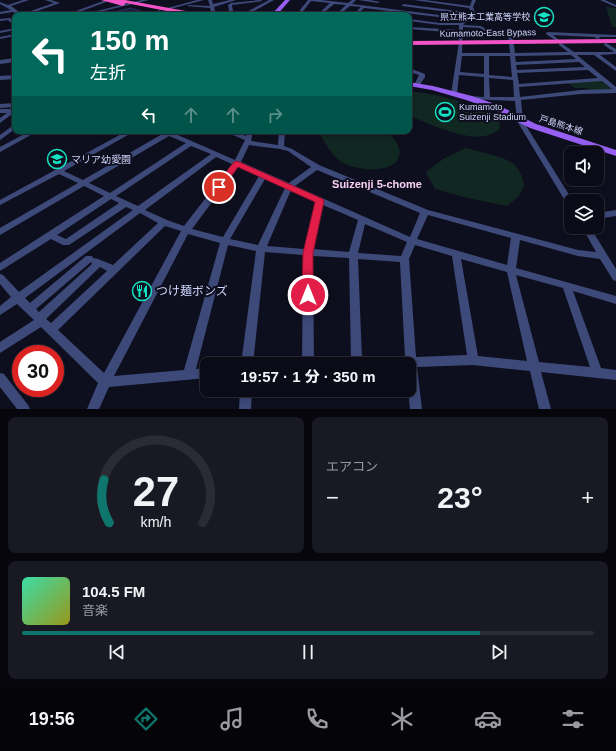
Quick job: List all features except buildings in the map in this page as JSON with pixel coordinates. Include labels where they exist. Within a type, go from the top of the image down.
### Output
[{"type":"highway","points":[[106,0],[176,12]]},
{"type":"highway","points":[[116,0],[131,4]]},
{"type":"highway","points":[[163,10],[170,12]]},
{"type":"highway","name":"Kumamoto-East Bypass","points":[[461,44],[485,42],[511,43]]},
{"type":"highway","name":"Kumamoto-East Bypass","points":[[412,44],[616,42]]},
{"type":"main road","points":[[277,12],[288,0]]},
{"type":"main road","name":"戸島熊本線","points":[[413,85],[433,88],[469,98],[494,107],[520,121],[616,153]]},
{"type":"street","points":[[31,12],[58,3],[47,0]]},
{"type":"street","points":[[75,12],[106,0]]},
{"type":"street","points":[[95,12],[147,0]]},
{"type":"street","points":[[157,12],[200,0]]},
{"type":"street","points":[[210,0],[213,12]]},
{"type":"street","points":[[182,5],[212,7],[234,0]]},
{"type":"street","points":[[249,12],[272,0]]},
{"type":"street","points":[[301,12],[311,0],[377,5]]},
{"type":"street","points":[[360,0],[397,11],[420,6],[471,7]]},
{"type":"street","points":[[416,0],[420,6],[443,15],[465,19]]},
{"type":"street","points":[[443,0],[449,1],[448,6]]},
{"type":"street","points":[[454,94],[461,44],[461,25],[473,12],[471,7],[474,0]]},
{"type":"street","points":[[602,0],[616,4]]},
{"type":"street","points":[[232,12],[230,5],[232,4],[261,1]]},
{"type":"street","points":[[322,12],[332,1]]},
{"type":"street","points":[[8,6],[27,2]]},
{"type":"street","points":[[351,2],[363,7],[377,5]]},
{"type":"street","points":[[341,12],[351,2]]},
{"type":"street","points":[[0,3],[17,12]]},
{"type":"street","points":[[397,11],[404,3],[458,12],[457,18]]},
{"type":"street","points":[[35,6],[41,9]]},
{"type":"street","points":[[412,16],[420,6]]},
{"type":"street","points":[[359,12],[363,7]]},
{"type":"street","points":[[6,20],[0,13],[14,10]]},
{"type":"street","points":[[440,24],[443,15]]},
{"type":"street","points":[[0,20],[9,19],[12,22]]},
{"type":"street","points":[[412,20],[461,25],[481,28],[486,31],[510,32],[520,121],[565,194]]},
{"type":"street","points":[[412,33],[440,24]]},
{"type":"street","points":[[412,28],[461,32]]},
{"type":"street","points":[[0,32],[12,30]]},
{"type":"street","points":[[485,42],[486,31]]},
{"type":"street","points":[[616,36],[548,33],[616,91]]},
{"type":"street","points":[[0,38],[12,36]]},
{"type":"street","points":[[595,36],[616,52]]},
{"type":"street","points":[[459,55],[596,54],[616,52]]},
{"type":"street","points":[[486,54],[487,99]]},
{"type":"street","points":[[596,54],[616,69]]},
{"type":"street","points":[[0,62],[12,60]]},
{"type":"street","points":[[513,64],[580,60]]},
{"type":"street","points":[[516,79],[589,68]]},
{"type":"street","points":[[412,71],[422,74],[422,77],[413,85]]},
{"type":"street","points":[[457,73],[516,79],[603,80]]},
{"type":"street","points":[[0,78],[12,77]]},
{"type":"street","points":[[469,98],[518,99],[581,92],[616,91]]},
{"type":"street","points":[[0,106],[12,105]]},
{"type":"street","points":[[0,111],[12,112],[1,119]]},
{"type":"street","points":[[1,119],[12,121]]},
{"type":"street","points":[[0,138],[12,128]]},
{"type":"street","points":[[0,150],[29,134]]},
{"type":"street","points":[[0,203],[127,134]]},
{"type":"street","points":[[0,232],[166,134]]},
{"type":"street","points":[[173,134],[362,220],[412,241],[616,300]]},
{"type":"street","points":[[236,134],[290,150],[316,167],[425,212],[578,253],[604,256]]},
{"type":"street","points":[[281,147],[282,134]]},
{"type":"street","points":[[93,409],[105,382],[186,230],[237,164],[249,138]]},
{"type":"street","points":[[0,268],[191,143]]},
{"type":"street","points":[[29,310],[84,255],[138,211],[216,154]]},
{"type":"street","points":[[248,357],[261,249],[289,187],[316,167]]},
{"type":"street","points":[[59,171],[138,211],[164,222],[225,241],[261,249],[404,259]]},
{"type":"street","points":[[189,374],[225,241],[264,176]]},
{"type":"street","points":[[308,357],[308,253],[320,201]]},
{"type":"street","points":[[66,243],[124,204]]},
{"type":"street","points":[[411,357],[404,259],[425,212]]},
{"type":"street","points":[[604,215],[616,213]]},
{"type":"street","points":[[357,357],[354,255],[362,220]]},
{"type":"street","points":[[51,330],[164,222]]},
{"type":"street","points":[[590,234],[616,277]]},
{"type":"street","points":[[51,235],[84,255],[114,270]]},
{"type":"street","points":[[516,236],[511,270],[533,365],[545,409]]},
{"type":"street","points":[[456,253],[473,360]]},
{"type":"street","points":[[0,311],[84,255]]},
{"type":"street","points":[[0,348],[40,320],[99,263]]},
{"type":"street","points":[[0,278],[29,310],[105,382],[200,373]]},
{"type":"street","points":[[567,287],[597,372]]},
{"type":"street","points":[[416,361],[473,360],[533,365],[616,375]]},
{"type":"street","points":[[0,378],[24,409]]},
{"type":"street","points":[[245,409],[246,397]]},
{"type":"street","points":[[415,397],[416,409]]},
{"type":"green space","points":[[606,7],[616,8],[616,27],[612,27]]},
{"type":"green space","points":[[601,80],[614,91],[590,91],[586,88],[575,88],[568,83]]},
{"type":"green space","points":[[412,92],[427,93],[477,107],[496,117],[500,128],[491,134],[481,137],[468,136],[443,129],[412,117]]},
{"type":"green space","points":[[320,134],[390,134],[396,141],[400,152],[397,161],[392,165],[385,168],[369,169],[353,167],[340,161],[328,147]]},
{"type":"green space","points":[[466,148],[497,156],[514,164],[521,174],[524,186],[518,197],[507,206],[435,189],[426,172],[443,159]]},
{"type":"place","name":"県立熊本工業高等学校","points":[[544,17]]},
{"type":"place","name":"Kumamoto Suizenji Stadium","points":[[445,112]]},
{"type":"place","name":"マリア幼愛園","points":[[57,159]]},
{"type":"place","name":"つけ麺ボンズ","points":[[142,291]]},
{"type":"district","name":"Suizenji 5-chome","points":[[377,184]]},
{"type":"route","points":[[219,187],[237,164],[320,201],[308,253],[308,295]]}]
